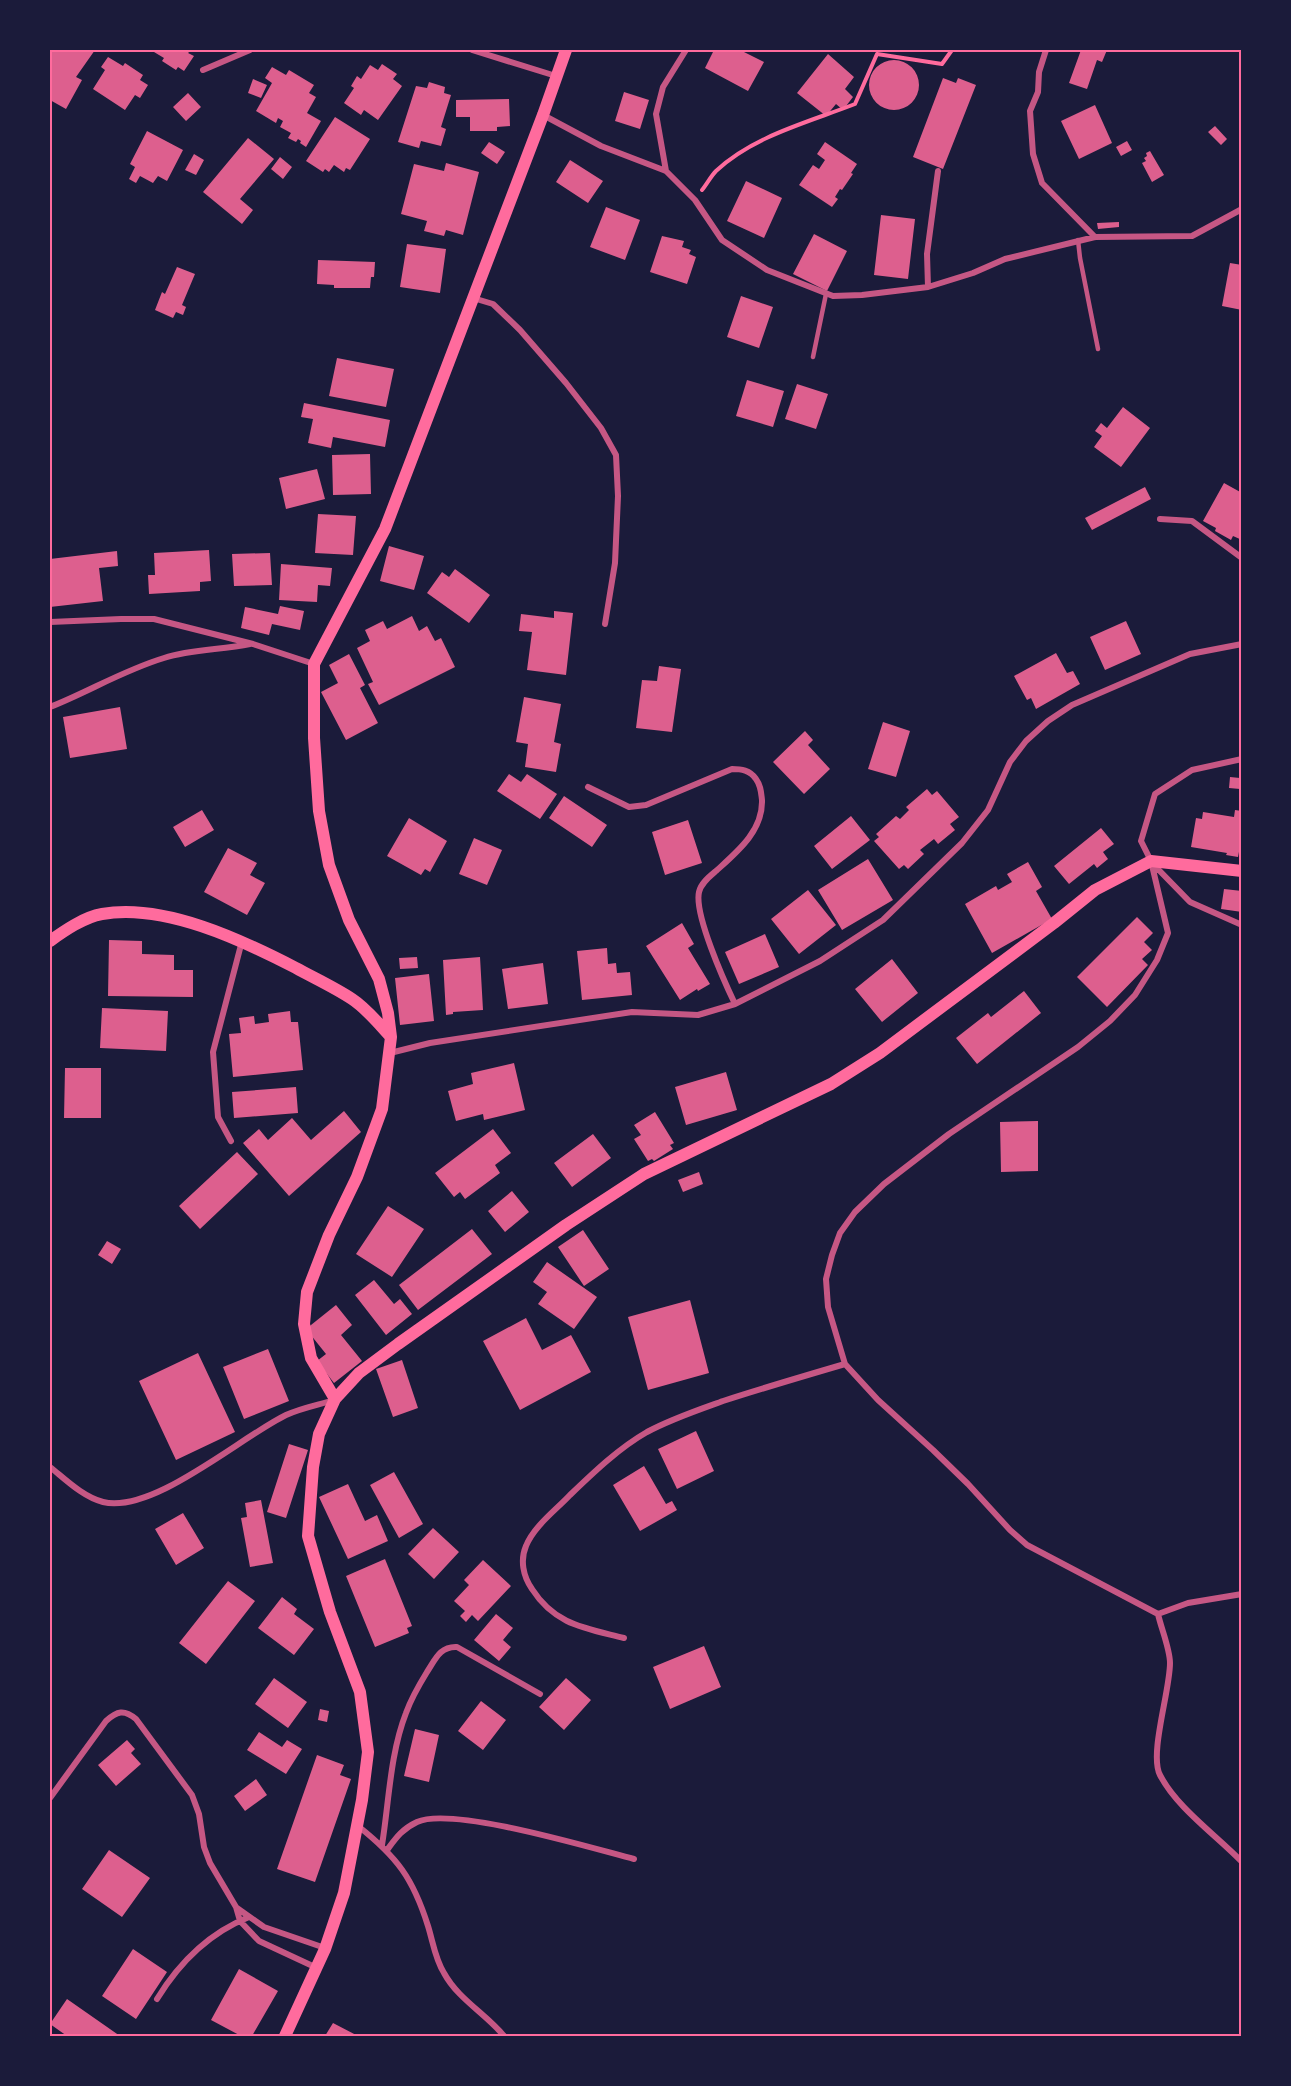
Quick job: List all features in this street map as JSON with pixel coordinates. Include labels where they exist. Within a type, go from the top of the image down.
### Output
[{"type":"main road","points":[[335,1400],[311,1358],[304,1324],[307,1292],[329,1235],[357,1177],[382,1109],[391,1037],[380,979],[349,920],[329,865],[319,812],[314,738],[314,664],[385,529],[566,50]]},
{"type":"main road","points":[[285,2037],[326,1948],[344,1893],[368,1752],[360,1692],[330,1612],[308,1536],[312,1467],[320,1434],[335,1400],[359,1373],[566,1225],[644,1174],[831,1084],[880,1053],[1095,890],[1151,861],[1242,871]]},
{"type":"main road","points":[[50,940],[99,914],[126,911],[160,914],[242,940],[354,1000],[391,1037]]},
{"type":"street","points":[[203,70],[250,50]]},
{"type":"street","points":[[472,50],[556,76]]},
{"type":"street","points":[[666,171],[656,114],[663,87],[686,50]]},
{"type":"street","points":[[1046,50],[1039,72],[1038,92],[1030,111],[1033,154],[1042,183],[1095,237]]},
{"type":"street","points":[[543,115],[601,146],[666,171],[695,200],[722,240],[767,270],[826,294],[862,295],[928,286],[974,273],[1005,259],[1095,237],[1192,236],[1242,209]]},
{"type":"street","points":[[928,286],[927,254],[938,171]]},
{"type":"street","points":[[472,298],[493,304],[520,330],[601,428],[616,455],[618,496],[615,563],[605,624]]},
{"type":"street","points":[[1160,519],[1192,521],[1242,558]]},
{"type":"street","points":[[50,622],[154,620],[253,644],[314,664]]},
{"type":"street","points":[[50,707],[138,667],[165,658],[193,651],[228,649],[253,644]]},
{"type":"street","points":[[390,1053],[430,1043],[632,1012],[698,1015],[735,1004],[820,961],[883,920],[962,843],[988,810],[1010,762],[1026,741],[1048,721],[1072,705],[1190,654],[1242,644]]},
{"type":"street","points":[[1242,759],[1192,770],[1155,794],[1141,841],[1151,861],[1168,933],[1157,960],[1135,995],[1110,1021],[1078,1047],[949,1134],[884,1184],[855,1212],[840,1233],[826,1279],[828,1307],[845,1364],[878,1400],[968,1484],[1027,1545],[1158,1614],[1170,1660],[1168,1692],[1156,1761],[1160,1774],[1172,1793],[1242,1862]]},
{"type":"street","points":[[588,787],[628,807],[646,805],[732,769],[742,769],[754,776],[761,788],[760,819],[752,834],[699,890],[698,909],[719,968],[735,1004]]},
{"type":"street","points":[[1151,861],[1190,902],[1242,925]]},
{"type":"street","points":[[231,1141],[218,1117],[213,1052],[242,940]]},
{"type":"street","points":[[624,1638],[560,1619],[548,1610],[526,1580],[523,1565],[527,1543],[535,1531],[598,1467],[647,1432],[691,1412],[845,1364]]},
{"type":"street","points":[[50,1467],[86,1495],[102,1502],[123,1504],[147,1498],[177,1482],[287,1415],[335,1400]]},
{"type":"street","points":[[1158,1614],[1188,1603],[1242,1594]]},
{"type":"street","points":[[385,1848],[399,1737],[406,1713],[417,1688],[444,1649],[457,1647],[540,1694]]},
{"type":"street","points":[[50,1798],[106,1721],[114,1713],[123,1711],[130,1713],[192,1795],[199,1814],[204,1847],[210,1863],[236,1907],[240,1921],[259,1941],[317,1968]]},
{"type":"street","points":[[385,1848],[399,1832],[419,1821],[441,1819],[477,1821],[633,1859]]},
{"type":"street","points":[[357,1826],[385,1848],[404,1872],[417,1897],[444,1974],[459,1994],[504,2037]]},
{"type":"street","points":[[236,1907],[264,1927],[326,1948]]},
{"type":"street","points":[[157,1999],[177,1970],[192,1954],[213,1936],[249,1917]]},
{"type":"lane","points":[[1078,240],[1098,349]]},
{"type":"lane","points":[[813,357],[826,294]]},
{"type":"path","points":[[695,200],[716,171],[744,151],[766,139],[855,105],[877,54],[942,63],[952,50]]},
{"type":"building","points":[[50,50],[95,50],[76,77],[82,80],[66,109],[50,100]]},
{"type":"building","points":[[156,50],[191,50],[188,53],[194,56],[184,71],[178,67],[176,70],[162,61],[164,58],[154,52]]},
{"type":"building","points":[[714,50],[740,50],[764,62],[748,91],[705,68]]},
{"type":"building","points":[[1081,50],[1107,50],[1102,62],[1097,60],[1087,89],[1069,83]]},
{"type":"building","points":[[828,54],[854,77],[845,89],[853,97],[843,110],[836,104],[826,116],[797,93]]},
{"type":"building","points":[[108,57],[123,66],[125,63],[143,75],[140,80],[148,85],[140,98],[135,95],[125,110],[93,89],[105,70],[101,67]]},
{"type":"building","points":[[889,60],[899,60],[912,67],[919,80],[919,90],[912,103],[899,110],[889,110],[880,106],[873,99],[869,90],[869,80],[873,71],[880,64]]},
{"type":"building","points":[[382,64],[397,74],[393,79],[402,86],[378,120],[364,110],[361,115],[344,103],[354,88],[351,86],[357,76],[361,79],[370,65],[378,70]]},
{"type":"building","points":[[272,67],[286,75],[289,70],[314,85],[309,93],[316,97],[307,113],[321,121],[306,147],[298,139],[296,142],[288,138],[291,133],[280,127],[283,121],[278,118],[276,123],[256,111],[272,83],[265,78]]},
{"type":"building","points":[[943,78],[956,83],[958,78],[976,85],[943,169],[913,157]]},
{"type":"building","points":[[253,79],[267,85],[261,98],[248,93]]},
{"type":"building","points":[[429,82],[445,87],[444,93],[451,95],[441,127],[446,129],[441,146],[421,141],[419,148],[398,142],[416,86],[427,88]]},
{"type":"building","points":[[624,92],[649,100],[640,129],[615,121]]},
{"type":"building","points":[[188,93],[201,107],[186,121],[173,107]]},
{"type":"building","points":[[509,99],[510,126],[497,127],[497,131],[470,131],[470,117],[456,117],[456,100]]},
{"type":"building","points":[[1095,105],[1112,143],[1079,159],[1061,121]]},
{"type":"building","points":[[335,117],[370,139],[350,170],[346,168],[344,172],[334,165],[329,172],[325,169],[323,172],[306,161]]},
{"type":"building","points":[[1215,126],[1227,139],[1221,145],[1208,132]]},
{"type":"building","points":[[147,131],[183,150],[167,181],[158,176],[153,183],[140,176],[136,183],[129,179],[135,167],[130,164]]},
{"type":"building","points":[[248,138],[274,159],[240,199],[253,210],[242,224],[203,192]]},
{"type":"building","points":[[1127,141],[1132,150],[1121,156],[1116,147]]},
{"type":"building","points":[[489,142],[505,152],[497,164],[481,153]]},
{"type":"building","points":[[825,142],[857,164],[851,173],[853,174],[835,197],[838,199],[832,207],[799,185],[813,165],[819,169],[825,160],[817,154]]},
{"type":"building","points":[[1150,151],[1164,175],[1152,182],[1142,163],[1146,161],[1144,158],[1147,156],[1146,153]]},
{"type":"building","points":[[194,154],[204,160],[196,175],[185,170]]},
{"type":"building","points":[[280,157],[292,167],[283,179],[271,169]]},
{"type":"building","points":[[570,160],[603,181],[588,203],[556,182]]},
{"type":"building","points":[[446,163],[479,172],[463,235],[446,230],[444,236],[424,231],[427,221],[401,214],[414,164],[444,171]]},
{"type":"building","points":[[746,181],[782,198],[764,238],[727,221]]},
{"type":"building","points":[[606,207],[640,220],[625,260],[590,247]]},
{"type":"building","points":[[881,215],[915,219],[908,279],[874,275]]},
{"type":"building","points":[[1119,222],[1119,227],[1098,229],[1097,223]]},
{"type":"building","points":[[814,234],[847,251],[827,291],[793,274]]},
{"type":"building","points":[[662,236],[684,241],[682,247],[691,250],[689,254],[696,257],[687,284],[650,272]]},
{"type":"building","points":[[407,244],[446,249],[440,293],[400,287]]},
{"type":"building","points":[[318,260],[375,262],[374,277],[371,277],[370,288],[334,288],[334,285],[317,284]]},
{"type":"building","points":[[1230,263],[1242,265],[1242,310],[1222,306]]},
{"type":"building","points":[[177,267],[195,274],[182,305],[186,307],[183,315],[176,312],[173,318],[155,310],[162,292],[165,294]]},
{"type":"building","points":[[741,296],[773,307],[759,348],[727,337]]},
{"type":"building","points":[[337,358],[394,369],[386,407],[329,396]]},
{"type":"building","points":[[747,380],[784,391],[773,427],[736,416]]},
{"type":"building","points":[[797,384],[828,394],[816,429],[785,419]]},
{"type":"building","points":[[304,403],[390,420],[385,447],[333,437],[331,448],[308,443],[313,419],[301,417]]},
{"type":"building","points":[[1123,407],[1150,428],[1121,467],[1094,447],[1102,436],[1095,431],[1101,423],[1107,428]]},
{"type":"building","points":[[370,454],[371,494],[333,495],[332,455]]},
{"type":"building","points":[[317,469],[325,499],[286,509],[279,478]]},
{"type":"building","points":[[1224,483],[1242,493],[1242,540],[1233,536],[1231,540],[1203,521]]},
{"type":"building","points":[[1145,487],[1151,499],[1092,530],[1085,518]]},
{"type":"building","points":[[318,514],[356,516],[353,555],[315,553]]},
{"type":"building","points":[[389,546],[424,556],[414,590],[380,581]]},
{"type":"building","points":[[209,550],[211,581],[200,582],[200,591],[149,594],[148,575],[155,575],[154,553]]},
{"type":"building","points":[[117,551],[118,566],[99,568],[103,601],[50,607],[50,559]]},
{"type":"building","points":[[270,553],[272,585],[234,586],[232,554]]},
{"type":"building","points":[[281,564],[332,568],[330,586],[318,585],[317,602],[279,600]]},
{"type":"building","points":[[455,569],[490,595],[469,623],[427,593],[442,572],[449,577]]},
{"type":"building","points":[[280,606],[304,611],[300,630],[272,624],[269,635],[241,628],[245,607],[278,614]]},
{"type":"building","points":[[554,611],[573,613],[566,675],[527,670],[532,632],[519,631],[521,614],[554,618]]},
{"type":"building","points":[[412,616],[419,631],[427,626],[435,641],[441,638],[455,667],[379,705],[368,684],[373,682],[357,648],[370,641],[365,630],[383,621],[387,629]]},
{"type":"building","points":[[1126,621],[1141,654],[1105,670],[1090,637]]},
{"type":"building","points":[[1056,653],[1067,673],[1073,671],[1080,684],[1036,709],[1031,698],[1027,700],[1014,676]]},
{"type":"building","points":[[349,654],[365,685],[360,688],[378,723],[346,740],[321,692],[338,683],[329,665]]},
{"type":"building","points":[[659,666],[681,669],[672,732],[636,728],[642,680],[657,681]]},
{"type":"building","points":[[524,697],[561,704],[554,742],[561,744],[556,772],[525,767],[528,744],[516,742]]},
{"type":"building","points":[[120,707],[127,749],[70,758],[63,717]]},
{"type":"building","points":[[883,722],[910,731],[896,777],[868,769]]},
{"type":"building","points":[[805,731],[813,740],[808,745],[830,769],[804,794],[773,762]]},
{"type":"building","points":[[509,774],[521,782],[527,774],[557,794],[540,819],[497,791]]},
{"type":"building","points":[[1230,777],[1240,778],[1240,789],[1229,788]]},
{"type":"building","points":[[927,789],[932,795],[937,791],[959,817],[950,824],[955,830],[938,844],[934,839],[920,850],[924,854],[908,869],[904,865],[899,869],[874,841],[879,837],[876,834],[896,816],[900,819],[909,810],[906,807]]},
{"type":"building","points":[[564,796],[607,825],[592,847],[549,818]]},
{"type":"building","points":[[202,810],[214,830],[185,847],[173,827]]},
{"type":"building","points":[[1235,810],[1242,811],[1242,836],[1238,857],[1191,847],[1196,818],[1202,819],[1203,812],[1234,817]]},
{"type":"building","points":[[851,816],[870,840],[832,869],[814,846]]},
{"type":"building","points":[[409,818],[447,841],[430,872],[425,869],[421,875],[387,856]]},
{"type":"building","points":[[688,820],[702,863],[665,875],[652,832]]},
{"type":"building","points":[[1101,828],[1114,844],[1103,852],[1108,859],[1097,868],[1094,864],[1069,884],[1054,866]]},
{"type":"building","points":[[474,838],[502,850],[487,885],[459,874]]},
{"type":"building","points":[[228,848],[257,863],[250,875],[265,883],[247,915],[204,892]]},
{"type":"building","points":[[868,859],[893,900],[842,930],[818,890]]},
{"type":"building","points":[[1028,862],[1042,887],[1036,891],[1052,919],[992,953],[965,904],[996,886],[998,890],[1012,882],[1007,874]]},
{"type":"building","points":[[1224,889],[1242,891],[1242,912],[1221,909]]},
{"type":"building","points":[[808,890],[836,925],[799,954],[771,919]]},
{"type":"building","points":[[1137,917],[1153,933],[1144,942],[1152,950],[1142,959],[1148,965],[1107,1007],[1077,977]]},
{"type":"building","points":[[682,923],[694,944],[688,948],[710,984],[680,1000],[646,946]]},
{"type":"building","points":[[765,934],[779,967],[739,984],[725,952]]},
{"type":"building","points":[[109,940],[142,941],[142,954],[174,955],[174,970],[193,970],[193,997],[108,996]]},
{"type":"building","points":[[607,948],[608,964],[616,963],[617,973],[630,972],[632,995],[582,1000],[577,951]]},
{"type":"building","points":[[417,957],[418,968],[400,969],[399,958]]},
{"type":"building","points":[[480,957],[483,1010],[453,1012],[453,1014],[446,1015],[443,960]]},
{"type":"building","points":[[892,959],[918,993],[882,1022],[855,989]]},
{"type":"building","points":[[543,963],[548,1004],[508,1009],[502,969]]},
{"type":"building","points":[[429,974],[434,1021],[400,1025],[395,978]]},
{"type":"building","points":[[1024,991],[1041,1013],[977,1064],[956,1038],[988,1013],[991,1017]]},
{"type":"building","points":[[102,1008],[168,1011],[166,1051],[100,1048]]},
{"type":"building","points":[[290,1011],[291,1022],[298,1022],[303,1070],[233,1077],[229,1034],[241,1033],[239,1018],[254,1016],[255,1024],[269,1022],[268,1014]]},
{"type":"building","points":[[514,1063],[525,1110],[484,1120],[483,1114],[456,1121],[448,1091],[473,1084],[471,1073]]},
{"type":"building","points":[[65,1068],[101,1068],[101,1118],[64,1118]]},
{"type":"building","points":[[726,1072],[737,1110],[686,1125],[675,1087]]},
{"type":"building","points":[[296,1087],[298,1113],[234,1118],[232,1092]]},
{"type":"building","points":[[344,1111],[361,1132],[289,1196],[243,1143],[259,1129],[268,1140],[292,1118],[311,1140]]},
{"type":"building","points":[[655,1112],[674,1143],[670,1145],[673,1149],[654,1161],[652,1159],[648,1161],[634,1139],[641,1135],[634,1125]]},
{"type":"building","points":[[1038,1121],[1038,1171],[1001,1172],[1000,1122]]},
{"type":"building","points":[[493,1129],[511,1153],[495,1165],[500,1173],[465,1199],[460,1192],[454,1197],[435,1173]]},
{"type":"building","points":[[593,1134],[611,1158],[572,1187],[554,1163]]},
{"type":"building","points":[[237,1152],[258,1174],[200,1229],[179,1206]]},
{"type":"building","points":[[699,1172],[703,1184],[683,1192],[678,1180]]},
{"type":"building","points":[[512,1191],[529,1212],[505,1232],[488,1211]]},
{"type":"building","points":[[388,1206],[424,1229],[392,1277],[356,1254]]},
{"type":"building","points":[[472,1229],[492,1254],[418,1310],[399,1285]]},
{"type":"building","points":[[583,1230],[609,1269],[584,1286],[558,1247]]},
{"type":"building","points":[[107,1241],[121,1249],[112,1264],[98,1255]]},
{"type":"building","points":[[547,1262],[597,1297],[574,1329],[538,1304],[547,1292],[533,1282]]},
{"type":"building","points":[[374,1280],[394,1304],[400,1299],[412,1314],[386,1335],[355,1295]]},
{"type":"building","points":[[690,1300],[709,1373],[648,1390],[628,1317]]},
{"type":"building","points":[[336,1305],[352,1325],[341,1335],[362,1361],[334,1383],[317,1361],[326,1354],[306,1329]]},
{"type":"building","points":[[526,1318],[542,1350],[571,1335],[591,1372],[520,1410],[483,1341]]},
{"type":"building","points":[[268,1349],[289,1401],[244,1419],[223,1367]]},
{"type":"building","points":[[198,1353],[235,1432],[176,1460],[139,1381]]},
{"type":"building","points":[[402,1360],[418,1408],[393,1417],[376,1369]]},
{"type":"building","points":[[696,1431],[714,1471],[677,1489],[658,1449]]},
{"type":"building","points":[[289,1444],[308,1450],[286,1518],[267,1512]]},
{"type":"building","points":[[644,1466],[666,1504],[672,1501],[677,1510],[640,1531],[613,1485]]},
{"type":"building","points":[[394,1472],[423,1524],[399,1538],[370,1485]]},
{"type":"building","points":[[348,1484],[365,1521],[377,1515],[388,1541],[348,1559],[319,1497]]},
{"type":"building","points":[[261,1500],[273,1563],[250,1567],[241,1518],[247,1517],[245,1503]]},
{"type":"building","points":[[183,1513],[204,1548],[176,1565],[155,1529]]},
{"type":"building","points":[[433,1528],[459,1552],[434,1579],[408,1554]]},
{"type":"building","points":[[385,1559],[412,1626],[407,1628],[409,1633],[375,1647],[346,1576]]},
{"type":"building","points":[[483,1560],[511,1586],[478,1621],[472,1615],[466,1622],[460,1616],[465,1611],[454,1601],[469,1585],[464,1580]]},
{"type":"building","points":[[228,1581],[255,1601],[206,1664],[179,1643]]},
{"type":"building","points":[[282,1597],[297,1609],[294,1614],[314,1629],[294,1655],[258,1628]]},
{"type":"building","points":[[496,1614],[513,1628],[503,1640],[511,1647],[499,1661],[474,1640]]},
{"type":"building","points":[[704,1646],[721,1687],[670,1709],[653,1667]]},
{"type":"building","points":[[274,1678],[307,1702],[288,1728],[255,1704]]},
{"type":"building","points":[[566,1678],[591,1700],[564,1730],[539,1707]]},
{"type":"building","points":[[481,1701],[506,1720],[483,1750],[458,1731]]},
{"type":"building","points":[[320,1709],[329,1711],[327,1722],[318,1720]]},
{"type":"building","points":[[415,1729],[439,1735],[429,1782],[404,1776]]},
{"type":"building","points":[[259,1732],[282,1747],[287,1740],[302,1749],[286,1774],[247,1750]]},
{"type":"building","points":[[127,1740],[135,1749],[131,1753],[141,1764],[116,1786],[98,1765]]},
{"type":"building","points":[[317,1755],[344,1765],[340,1775],[351,1779],[315,1882],[277,1869]]},
{"type":"building","points":[[256,1779],[267,1795],[245,1811],[234,1796]]},
{"type":"building","points":[[109,1850],[150,1878],[122,1917],[82,1889]]},
{"type":"building","points":[[133,1949],[167,1972],[136,2019],[102,1996]]},
{"type":"building","points":[[239,1969],[278,1991],[252,2036],[241,2036],[211,2020]]},
{"type":"building","points":[[67,1999],[120,2036],[67,2036],[50,2024]]},
{"type":"building","points":[[333,2023],[358,2036],[325,2036]]}]
